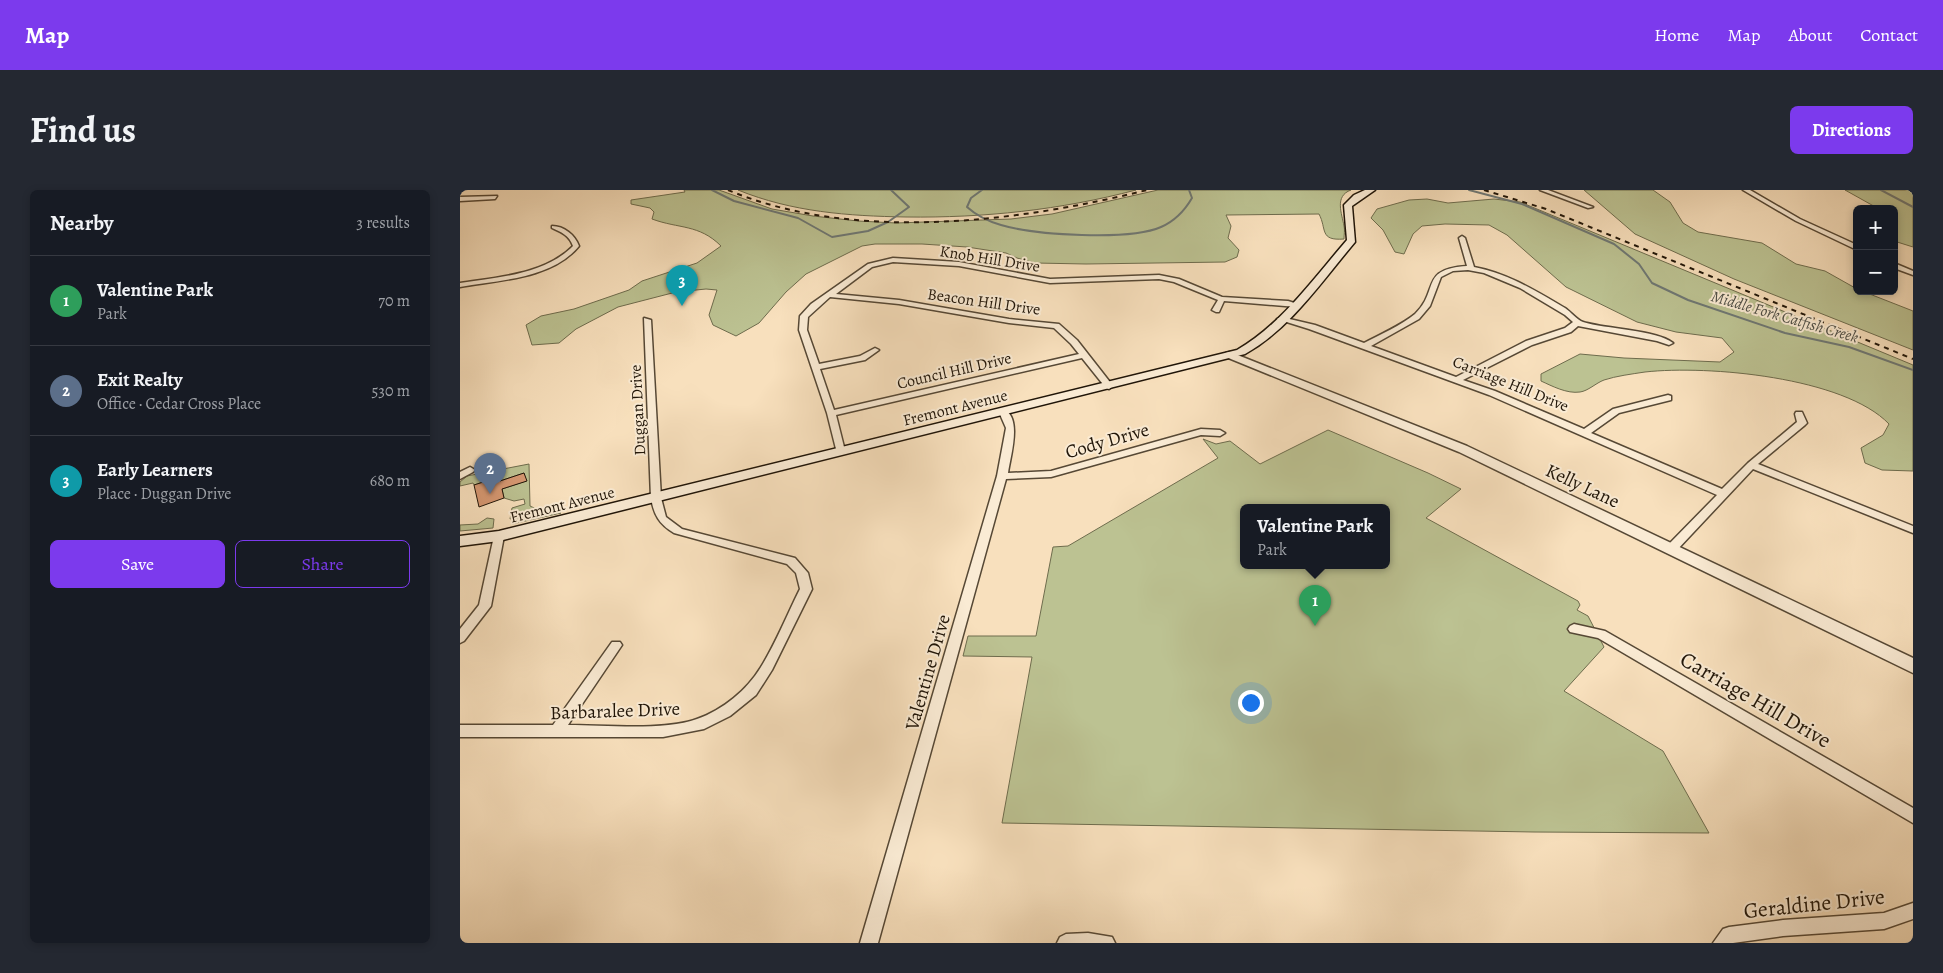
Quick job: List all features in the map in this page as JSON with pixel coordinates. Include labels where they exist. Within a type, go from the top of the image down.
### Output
[{"type":"main road","name":"Fremont Avenue","points":[[460,541],[499,536],[656,498],[1109,386],[1230,355],[1249,348],[1296,304],[1352,240],[1348,205],[1357,197],[1370,190]]},
{"type":"street","points":[[1543,190],[1590,207]]},
{"type":"street","points":[[1746,190],[1798,220],[1853,246]]},
{"type":"street","points":[[460,199],[495,197]]},
{"type":"street","points":[[460,285],[528,272],[562,259],[572,252],[576,246],[575,241],[568,233],[554,227]]},
{"type":"street","points":[[1462,238],[1471,269]]},
{"type":"street","name":"Knob Hill Drive","points":[[840,451],[831,413],[803,330],[804,316],[870,265],[893,260],[959,264],[1050,281],[1174,278],[1222,299],[1277,301],[1296,304]]},
{"type":"street","points":[[1898,267],[1913,273]]},
{"type":"street","points":[[1364,346],[1416,317],[1426,306],[1436,279],[1441,274],[1456,269],[1488,271],[1506,277],[1568,313],[1576,320],[1577,324]]},
{"type":"street","name":"Beacon Hill Drive","points":[[829,295],[899,302],[1008,321],[1056,326],[1064,332],[1109,386]]},
{"type":"street","points":[[1216,310],[1222,299]]},
{"type":"street","name":"Carriage Hill Drive","points":[[1281,319],[1312,327],[1458,379],[1586,432],[1722,493]]},
{"type":"street","name":"Duggan Drive","points":[[647,320],[656,498]]},
{"type":"street","points":[[1458,379],[1528,343],[1568,330],[1577,324],[1658,338],[1669,343]]},
{"type":"street","points":[[816,366],[862,358],[874,350]]},
{"type":"street","name":"Council Hill Drive","points":[[831,413],[1084,355]]},
{"type":"street","name":"Kelly Lane","points":[[1230,355],[1457,446],[1672,548],[1913,666]]},
{"type":"street","points":[[1586,432],[1616,411],[1668,398]]},
{"type":"street","name":"Valentine Drive","points":[[869,943],[1002,476],[1011,428],[1003,412]]},
{"type":"street","points":[[1672,548],[1750,464],[1802,423],[1799,414]]},
{"type":"street","name":"Cody Drive","points":[[1002,476],[1051,474],[1202,432],[1220,433]]},
{"type":"street","points":[[1750,464],[1913,530]]},
{"type":"street","points":[[460,476],[470,470]]},
{"type":"street","name":"Barbaralee Drive","points":[[460,731],[663,731],[699,725],[725,712],[751,691],[766,670],[806,589],[804,576],[800,568],[791,561],[678,531],[666,524],[659,515],[656,498]]},
{"type":"street","points":[[460,638],[485,606],[499,536]]},
{"type":"street","name":"Carriage Hill Drive","points":[[1574,629],[1601,634],[1913,816]]},
{"type":"street","points":[[557,731],[616,645]]},
{"type":"street","name":"Geraldine Drive","points":[[1722,943],[1729,935],[1783,928],[1884,921],[1913,911]]},
{"type":"street","points":[[1066,943],[1088,941],[1106,943]]},
{"type":"green space","points":[[684,190],[719,190],[772,209],[813,216],[896,223],[1011,219],[1052,214],[1158,190],[1351,190],[1342,196],[1340,206],[1344,239],[1327,236],[1319,214],[1226,215],[1231,226],[1228,238],[1239,250],[1237,257],[1225,262],[1035,263],[1006,253],[967,247],[922,244],[875,244],[862,246],[806,274],[786,292],[759,323],[736,336],[713,325],[709,315],[717,290],[706,289],[676,292],[618,307],[576,329],[559,343],[532,345],[526,325],[541,316],[574,309],[629,290],[642,281],[697,263],[721,246],[697,230],[652,219],[654,212],[650,208],[631,204],[631,200],[685,192]]},
{"type":"green space","points":[[738,190],[1136,190],[1050,208],[964,216],[906,217],[842,214],[800,208]]},
{"type":"green space","points":[[1584,190],[1653,190],[1670,202],[1683,223],[1698,232],[1762,243],[1796,264],[1825,271],[1853,287],[1853,295],[1872,295],[1913,311],[1913,350],[1734,279],[1635,234]]},
{"type":"green space","points":[[1845,190],[1913,190],[1913,247],[1898,242],[1898,205],[1872,205]]},
{"type":"green space","points":[[1427,199],[1448,203],[1494,199],[1520,202],[1913,365],[1913,471],[1882,470],[1865,463],[1861,448],[1883,435],[1889,424],[1868,408],[1841,395],[1809,385],[1738,373],[1672,370],[1624,375],[1604,380],[1580,392],[1565,391],[1541,381],[1541,374],[1580,354],[1720,362],[1734,352],[1722,338],[1676,332],[1637,322],[1566,287],[1507,235],[1489,225],[1445,224],[1422,226],[1413,234],[1404,254],[1395,252],[1383,230],[1371,218],[1377,209],[1409,200]]},
{"type":"green space","points":[[1328,430],[1461,489],[1426,518],[1578,601],[1580,605],[1577,610],[1588,616],[1604,647],[1564,691],[1663,751],[1709,833],[1002,823],[1032,657],[963,656],[968,636],[1036,636],[1053,547],[1068,546],[1218,458],[1203,439],[1216,444],[1230,441],[1260,464]]},
{"type":"green space","points":[[529,464],[530,506],[545,513],[561,513],[512,524],[513,518],[510,519],[512,508],[525,504],[524,499],[514,501],[504,498],[502,489],[526,481],[524,473],[500,481],[498,477],[474,485],[473,483],[460,486],[460,482],[467,476]]},
{"type":"green space","points":[[487,518],[494,519],[493,528],[460,531],[460,525],[478,524]]},
{"type":"building","points":[[524,473],[527,481],[502,489],[504,498],[479,507],[474,485],[499,477],[500,481]]},
{"type":"waterway","name":"Middle Fork Catfish Creek","points":[[712,190],[734,201],[798,218],[832,237],[868,231],[888,222],[909,207],[891,190]]},
{"type":"waterway","name":"Middle Fork Catfish Creek","points":[[982,190],[971,198],[967,207],[978,216],[991,222],[1016,229],[1082,235],[1127,234],[1166,225],[1183,211],[1192,198],[1189,190]]},
{"type":"waterway","name":"Middle Fork Catfish Creek","points":[[1469,190],[1522,204],[1614,244],[1639,264],[1652,283],[1688,300],[1785,333],[1849,347],[1913,370]]},
{"type":"waterway","points":[[1881,190],[1913,207]]},
{"type":"railway","points":[[728,190],[777,207],[828,217],[882,222],[936,222],[991,218],[1045,211],[1147,190]]},
{"type":"railway","points":[[1484,190],[1546,209],[1913,359]]},
{"type":"place","name":"Early Learners","points":[[682,306]]},
{"type":"place","name":"Exit Realty","points":[[490,494]]},
{"type":"place","name":"Valentine Park","points":[[1315,626]]}]
